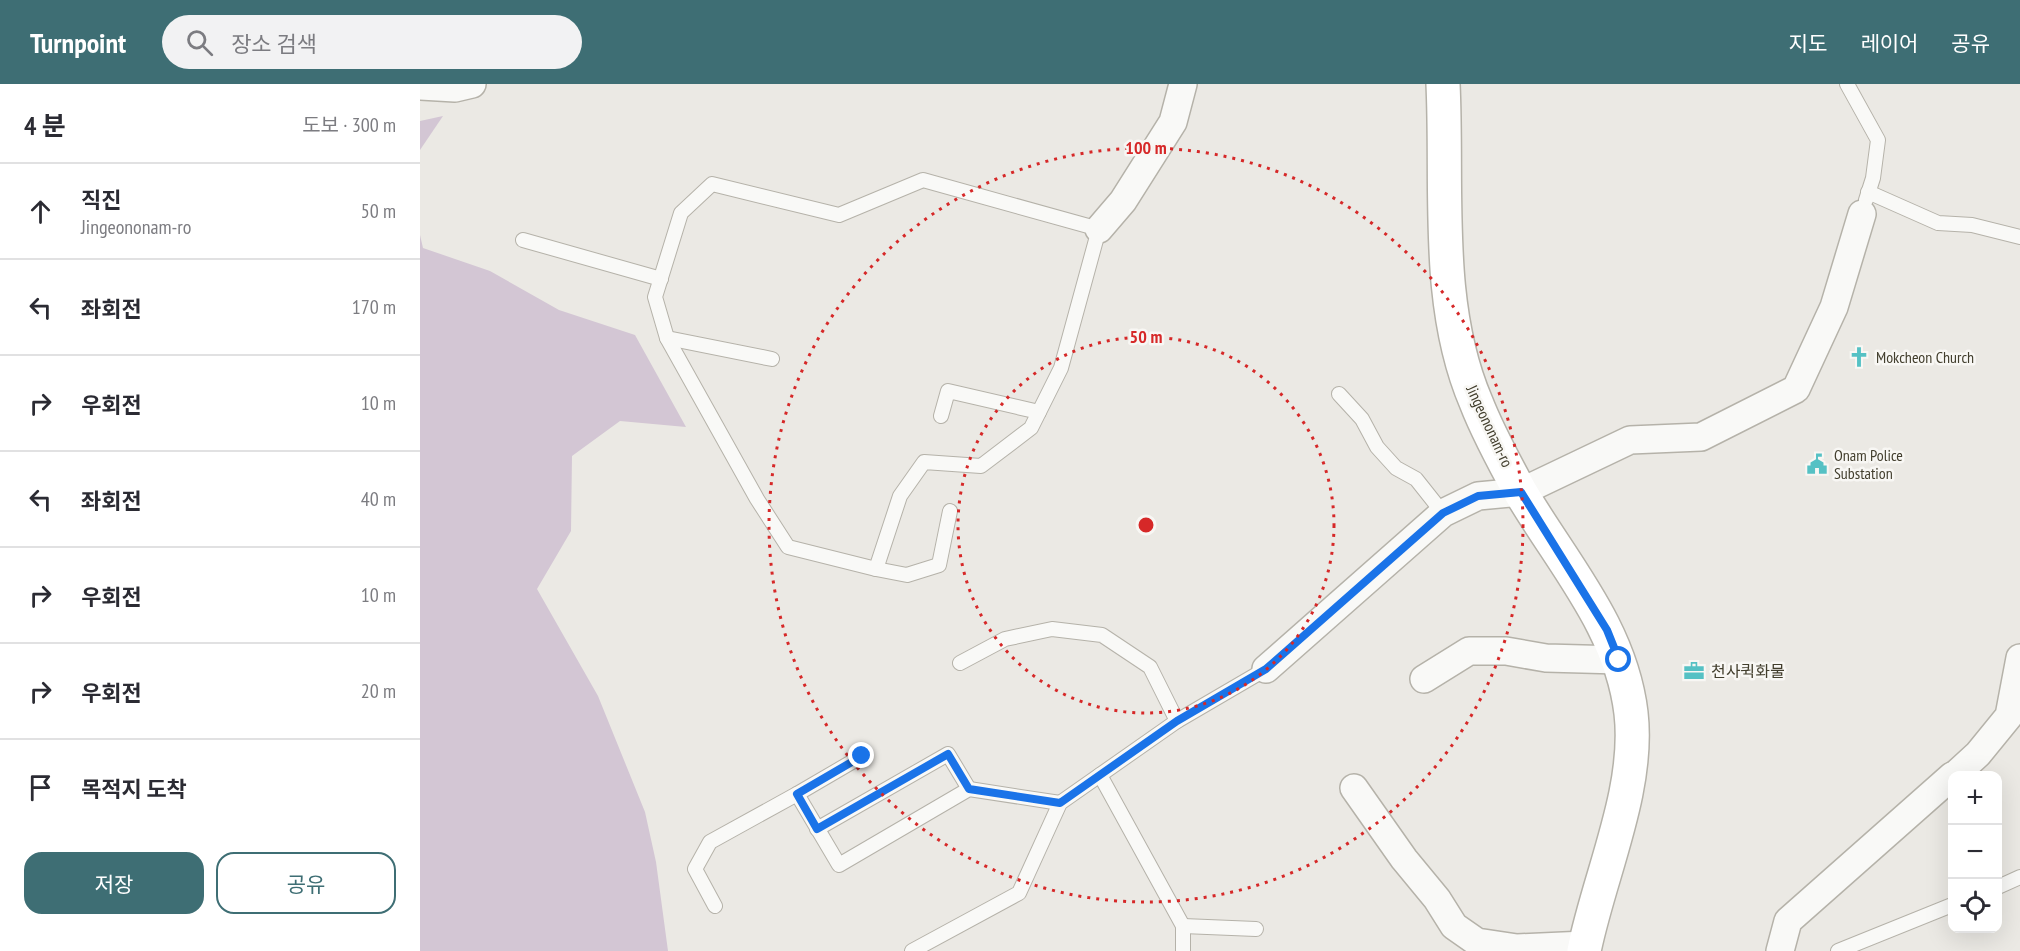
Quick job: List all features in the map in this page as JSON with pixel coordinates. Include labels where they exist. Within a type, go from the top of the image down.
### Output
[{"type":"main road","name":"Jingeononam-ro","points":[[1443,84],[1450,284],[1456,343],[1476,402],[1521,492],[1607,630],[1619,660],[1631,713],[1631,752],[1625,793],[1584,948]]},
{"type":"street","points":[[420,86],[455,88],[472,84]]},
{"type":"street","points":[[1099,229],[1123,201],[1173,122],[1183,84]]},
{"type":"street","points":[[1266,669],[1443,513],[1478,496],[1521,492],[1630,440],[1701,436],[1796,389],[1834,308],[1865,203]]},
{"type":"street","points":[[1424,679],[1469,651],[1506,651],[1546,658],[1619,660]]},
{"type":"street","points":[[1959,771],[1978,754],[2009,716],[2020,658]]},
{"type":"street","points":[[1780,951],[1788,921],[1948,780]]},
{"type":"street","points":[[1354,788],[1404,859],[1437,898],[1454,926],[1476,942],[1517,948],[1584,948]]},
{"type":"lane","points":[[1847,84],[1878,140],[1873,178],[1865,203],[1938,223],[1972,225],[2020,237]]},
{"type":"lane","points":[[876,569],[900,496],[924,462],[981,466],[1031,428],[1061,368],[1099,229],[923,180],[839,215],[712,184],[681,213],[655,297],[667,338],[757,499],[788,547],[876,569],[907,575],[939,566],[950,511]]},
{"type":"lane","points":[[523,240],[661,279]]},
{"type":"lane","points":[[667,338],[772,359]]},
{"type":"lane","points":[[941,416],[948,391],[1039,412]]},
{"type":"lane","points":[[1339,394],[1362,419],[1377,447],[1396,468],[1416,479],[1443,513]]},
{"type":"lane","points":[[960,663],[1005,639],[1052,629],[1102,635],[1150,667],[1177,721]]},
{"type":"lane","points":[[912,951],[1019,893],[1060,803],[1177,721],[1266,669]]},
{"type":"lane","points":[[817,829],[948,754],[969,789]]},
{"type":"lane","points":[[715,906],[696,869],[710,842],[862,756]]},
{"type":"lane","points":[[1100,775],[1183,926],[1183,951]]},
{"type":"lane","points":[[797,794],[839,865],[969,789],[1060,803]]},
{"type":"lane","points":[[2002,884],[2020,877]]},
{"type":"lane","points":[[1838,951],[1948,907]]},
{"type":"lane","points":[[1183,926],[1256,929]]},
{"type":"shaded area","points":[[443,116],[420,150],[420,121]]},
{"type":"shaded area","points":[[420,235],[423,248],[490,271],[559,310],[635,335],[686,427],[620,421],[572,456],[571,531],[537,589],[598,696],[645,812],[656,862],[668,951],[420,951]]},
{"type":"place","name":"Mokcheon Church","points":[[1859,357]]},
{"type":"place","name":"Onam Police Substation","points":[[1817,464]]},
{"type":"place","name":"천사퀵화물","points":[[1694,671]]},
{"type":"route","points":[[862,756],[797,794],[817,829],[948,754],[969,789],[1060,803],[1177,721],[1266,669],[1443,513],[1478,496],[1521,492],[1584,590],[1607,630],[1619,660]]}]
